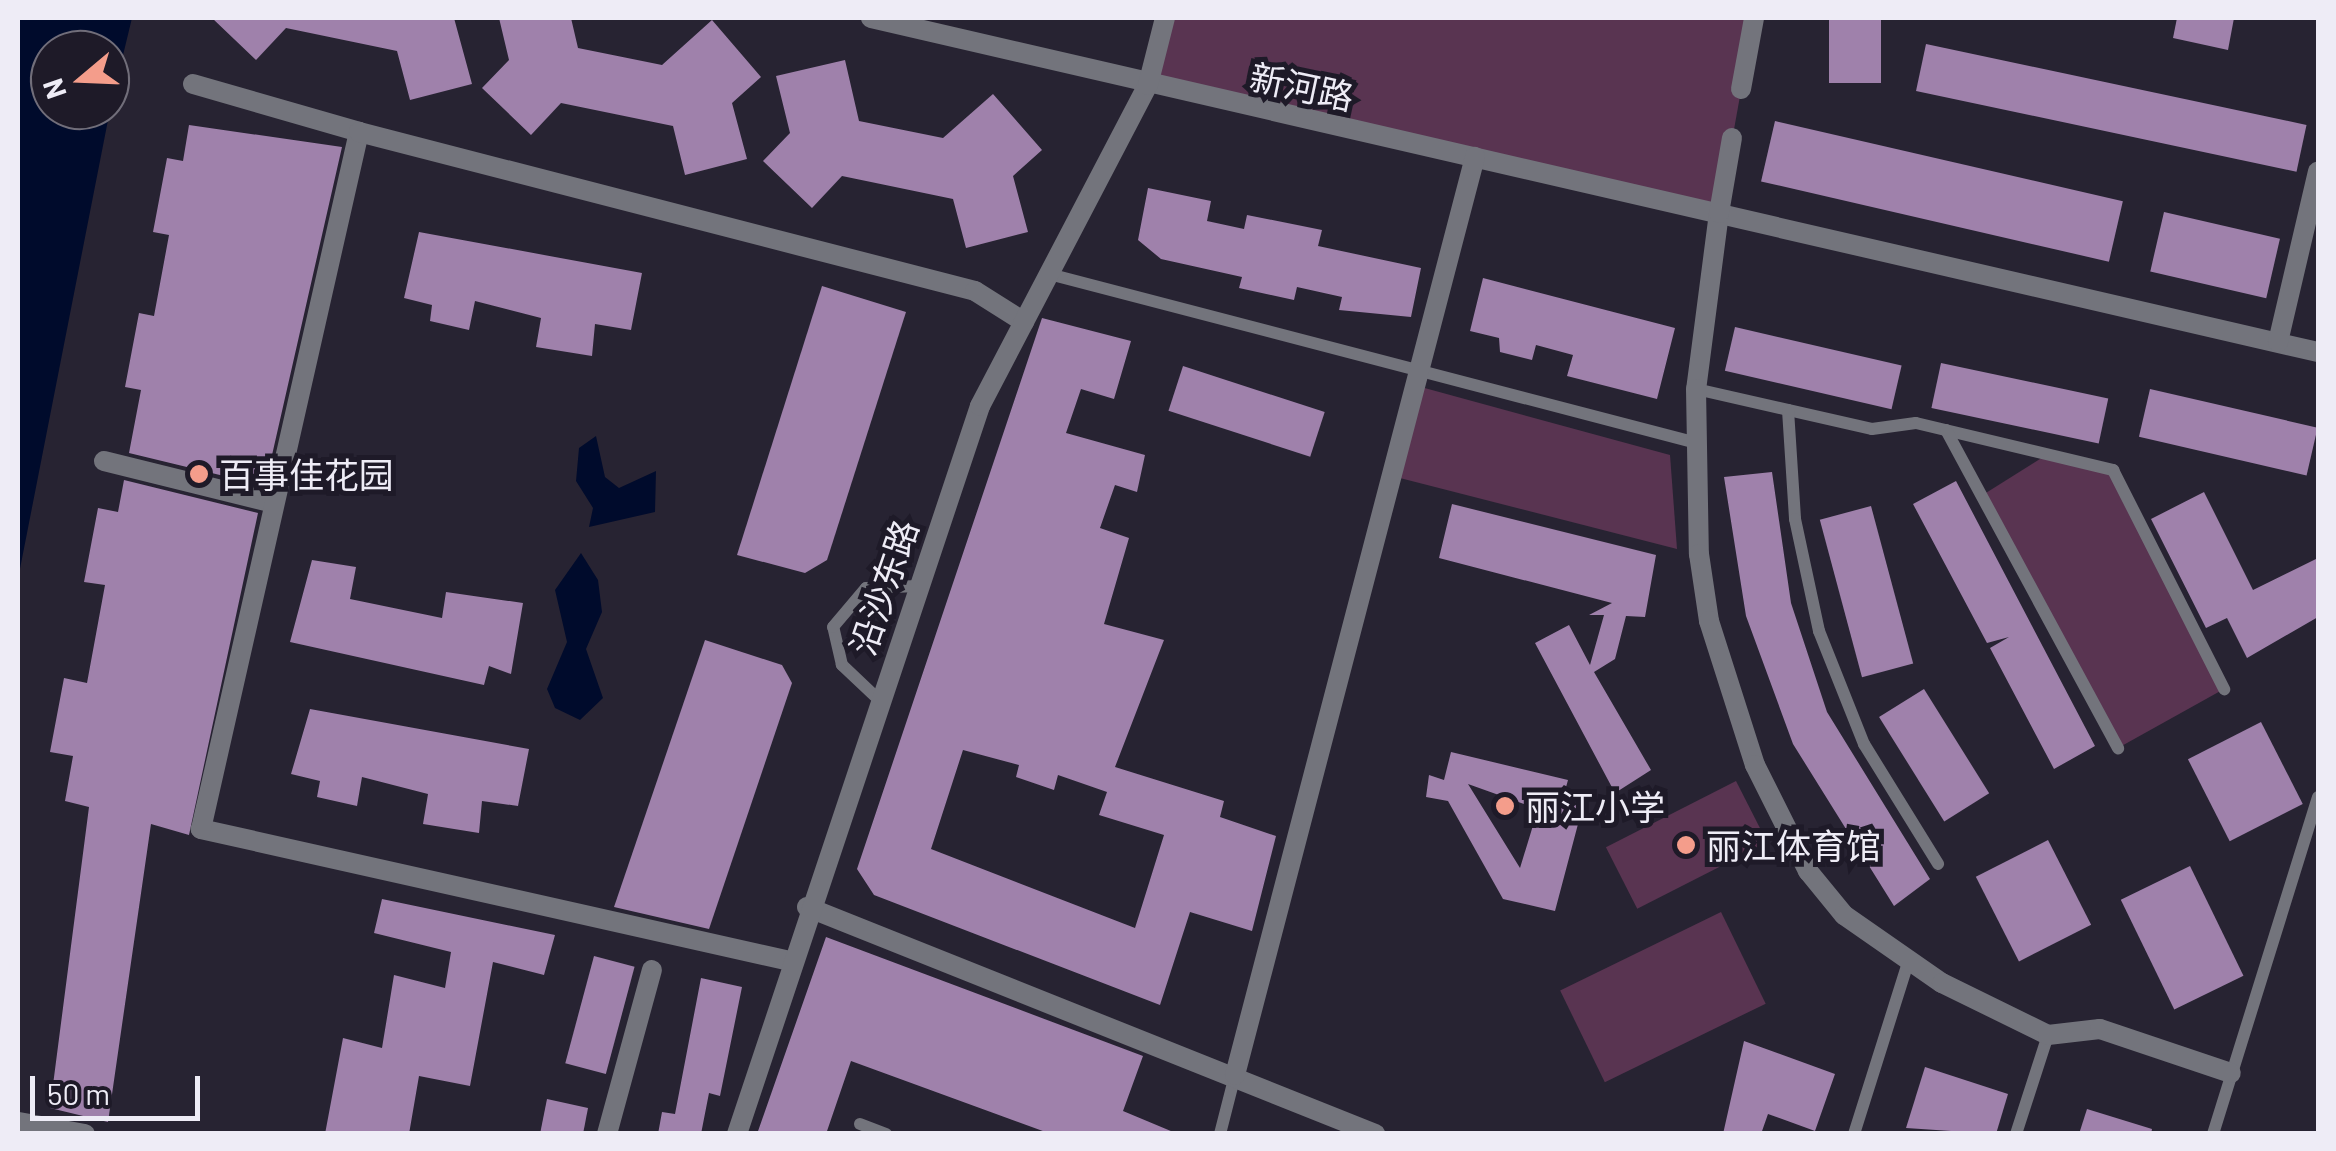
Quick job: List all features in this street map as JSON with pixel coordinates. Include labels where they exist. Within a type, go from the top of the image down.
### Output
[{"type":"street","name":"新河路","points":[[871,18],[2318,352]]},
{"type":"street","name":"沿沙东路","points":[[738,1134],[807,907],[980,406],[1148,85],[1165,18]]},
{"type":"street","points":[[1741,88],[1754,18]]},
{"type":"street","points":[[192,84],[359,132],[976,290],[1024,322]]},
{"type":"street","points":[[359,132],[200,828],[790,961]]},
{"type":"street","points":[[1732,138],[1696,389],[1694,442],[1708,621],[1754,765],[1808,870],[1844,915],[1909,960],[2048,1035],[2100,1029],[2232,1073]]},
{"type":"street","points":[[1236,1074],[1396,478],[1415,367],[1475,157]]},
{"type":"street","points":[[2278,342],[2318,172]]},
{"type":"street","points":[[104,462],[274,503]]},
{"type":"street","points":[[807,907],[1236,1074],[1375,1134]]},
{"type":"street","points":[[607,1134],[652,970]]},
{"type":"street","points":[[20,1122],[85,1134]]},
{"type":"lane","points":[[1049,274],[1694,442]]},
{"type":"lane","points":[[1696,389],[1872,429],[1946,430],[2113,470],[2224,689]]},
{"type":"lane","points":[[1788,410],[1795,520],[1819,631],[1864,744],[1938,864]]},
{"type":"lane","points":[[1946,430],[2118,748]]},
{"type":"lane","points":[[878,699],[842,665],[833,627],[866,588],[918,586]]},
{"type":"lane","points":[[2213,1134],[2318,797]]},
{"type":"lane","points":[[1854,1134],[1909,960]]},
{"type":"lane","points":[[2016,1134],[2048,1035]]},
{"type":"lane","points":[[1220,1134],[1236,1074]]},
{"type":"lane","points":[[860,1124],[886,1134]]},
{"type":"shaded area","points":[[1169,18],[1754,18],[1719,213],[1151,86]]},
{"type":"shaded area","points":[[1410,384],[1670,455],[1677,549],[1396,477]]},
{"type":"shaded area","points":[[2048,454],[2113,470],[2224,689],[2118,748],[1981,496]]},
{"type":"shaded area","name":"丽江体育馆","points":[[1736,781],[1767,842],[1637,909],[1606,847]]},
{"type":"shaded area","points":[[1721,912],[1766,1004],[1605,1082],[1560,990]]},
{"type":"water","points":[[18,18],[132,18],[129,30],[30,30],[30,130],[106,130],[18,579]]},
{"type":"water","points":[[596,436],[605,477],[619,488],[656,471],[655,512],[589,527],[593,508],[576,481],[579,448]]},
{"type":"water","points":[[581,553],[598,580],[602,612],[586,649],[603,698],[580,720],[555,708],[547,689],[567,642],[555,590]]},
{"type":"building","points":[[212,18],[454,18],[472,84],[410,100],[397,51],[286,28],[256,60]]},
{"type":"building","points":[[499,18],[571,18],[578,48],[662,65],[712,20],[761,77],[732,103],[747,159],[685,175],[673,126],[561,103],[531,135],[482,88],[509,60]]},
{"type":"building","points":[[1829,18],[1881,18],[1881,83],[1829,83]]},
{"type":"building","points":[[2177,18],[2234,18],[2228,50],[2173,38]]},
{"type":"building","points":[[1926,44],[2306,125],[2297,172],[1916,91]]},
{"type":"building","points":[[845,60],[859,121],[943,138],[993,94],[1042,150],[1013,176],[1028,232],[966,248],[953,199],[842,176],[812,208],[763,161],[790,133],[776,76]]},
{"type":"building","points":[[1775,121],[2123,201],[2109,262],[1761,181]]},
{"type":"building","points":[[189,125],[342,147],[265,486],[129,453],[141,390],[125,387],[139,313],[154,316],[169,235],[153,232],[167,158],[183,161]]},
{"type":"building","points":[[1148,188],[1211,201],[1207,221],[1244,229],[1247,215],[1322,230],[1318,246],[1421,268],[1411,317],[1339,310],[1342,297],[1297,287],[1294,300],[1239,288],[1242,277],[1161,259],[1138,240]]},
{"type":"building","points":[[2164,212],[2280,239],[2266,298],[2150,271]]},
{"type":"building","points":[[419,232],[642,273],[631,330],[595,324],[592,356],[536,347],[541,318],[475,301],[469,330],[430,321],[432,305],[404,298]]},
{"type":"building","points":[[1483,278],[1675,328],[1657,399],[1567,376],[1573,355],[1536,345],[1532,360],[1500,352],[1499,338],[1470,331]]},
{"type":"building","points":[[822,286],[906,312],[827,560],[805,573],[737,555]]},
{"type":"building","points":[[1042,318],[1131,341],[1114,399],[1081,389],[1066,433],[1145,455],[1137,492],[1115,485],[1100,528],[1129,538],[1104,624],[1164,640],[1115,767],[1224,801],[1220,817],[1276,836],[1252,931],[1190,912],[1160,1005],[874,895],[857,869]],"holes":[[[963,750],[1019,765],[1016,777],[1054,790],[1058,775],[1107,792],[1099,815],[1164,835],[1135,928],[931,849]]]},
{"type":"building","points":[[1735,327],[1902,365],[1891,409],[1725,371]]},
{"type":"building","points":[[1941,363],[2108,399],[2099,444],[1931,408]]},
{"type":"building","points":[[1183,366],[1325,412],[1310,457],[1168,411]]},
{"type":"building","points":[[2150,389],[2318,428],[2307,475],[2139,437]]},
{"type":"building","points":[[1772,472],[1791,603],[1827,712],[1930,879],[1894,906],[1793,744],[1746,616],[1724,477]]},
{"type":"building","points":[[124,480],[258,513],[189,835],[151,824],[108,1122],[50,1108],[89,807],[65,801],[73,756],[50,752],[64,678],[87,683],[105,585],[84,582],[98,508],[118,512]]},
{"type":"building","points":[[1956,481],[2095,746],[2054,769],[1990,648],[2009,637],[1987,643],[1913,504]]},
{"type":"building","points":[[2204,492],[2253,590],[2318,558],[2318,617],[2247,658],[2227,618],[2206,628],[2151,519]]},
{"type":"building","points":[[1452,504],[1656,555],[1645,617],[1626,616],[1615,659],[1594,672],[1651,770],[1615,793],[1535,643],[1569,625],[1590,665],[1604,615],[1589,615],[1612,603],[1439,558]]},
{"type":"building","points":[[1871,506],[1913,663],[1862,677],[1820,520]]},
{"type":"building","points":[[312,560],[356,567],[350,599],[442,618],[446,592],[523,603],[511,674],[489,666],[484,685],[290,642]]},
{"type":"building","points":[[705,640],[782,665],[792,683],[709,929],[614,907]]},
{"type":"building","points":[[1924,689],[1989,793],[1944,821],[1879,717]]},
{"type":"building","points":[[310,709],[529,749],[518,806],[482,801],[479,833],[423,824],[428,794],[362,777],[357,806],[317,797],[320,781],[291,774]]},
{"type":"building","points":[[2261,722],[2303,804],[2230,841],[2188,759]]},
{"type":"building","points":[[1451,752],[1568,780],[1563,798],[1582,809],[1555,911],[1503,899],[1448,801],[1426,797],[1429,775],[1444,780]],"holes":[[[1468,784],[1538,809],[1520,868]]]},
{"type":"building","points":[[2048,840],[2091,925],[2019,961],[1976,877]]},
{"type":"building","points":[[2190,866],[2243,976],[2174,1009],[2121,900]]},
{"type":"building","points":[[382,899],[555,935],[544,975],[493,962],[470,1086],[419,1076],[409,1134],[325,1134],[343,1038],[382,1048],[394,975],[445,988],[451,952],[374,933]]},
{"type":"building","points":[[826,937],[1143,1056],[1123,1111],[1178,1134],[1051,1134],[851,1061],[826,1134],[757,1134]]},
{"type":"building","points":[[594,956],[635,967],[606,1074],[565,1063]]},
{"type":"building","points":[[701,978],[742,987],[720,1096],[709,1093],[701,1134],[658,1134],[662,1112],[675,1114]]},
{"type":"building","points":[[1744,1041],[1835,1074],[1815,1131],[1768,1114],[1761,1134],[1723,1134]]},
{"type":"building","points":[[1925,1067],[2008,1094],[1996,1134],[1906,1128]]},
{"type":"building","points":[[547,1099],[588,1108],[583,1134],[540,1134]]},
{"type":"building","points":[[2087,1109],[2152,1129],[2151,1134],[2079,1134]]},
{"type":"place","name":"百事佳花园","points":[[199,474]]},
{"type":"place","name":"丽江小学","points":[[1505,806]]},
{"type":"place","name":"丽江体育馆","points":[[1686,845]]}]
